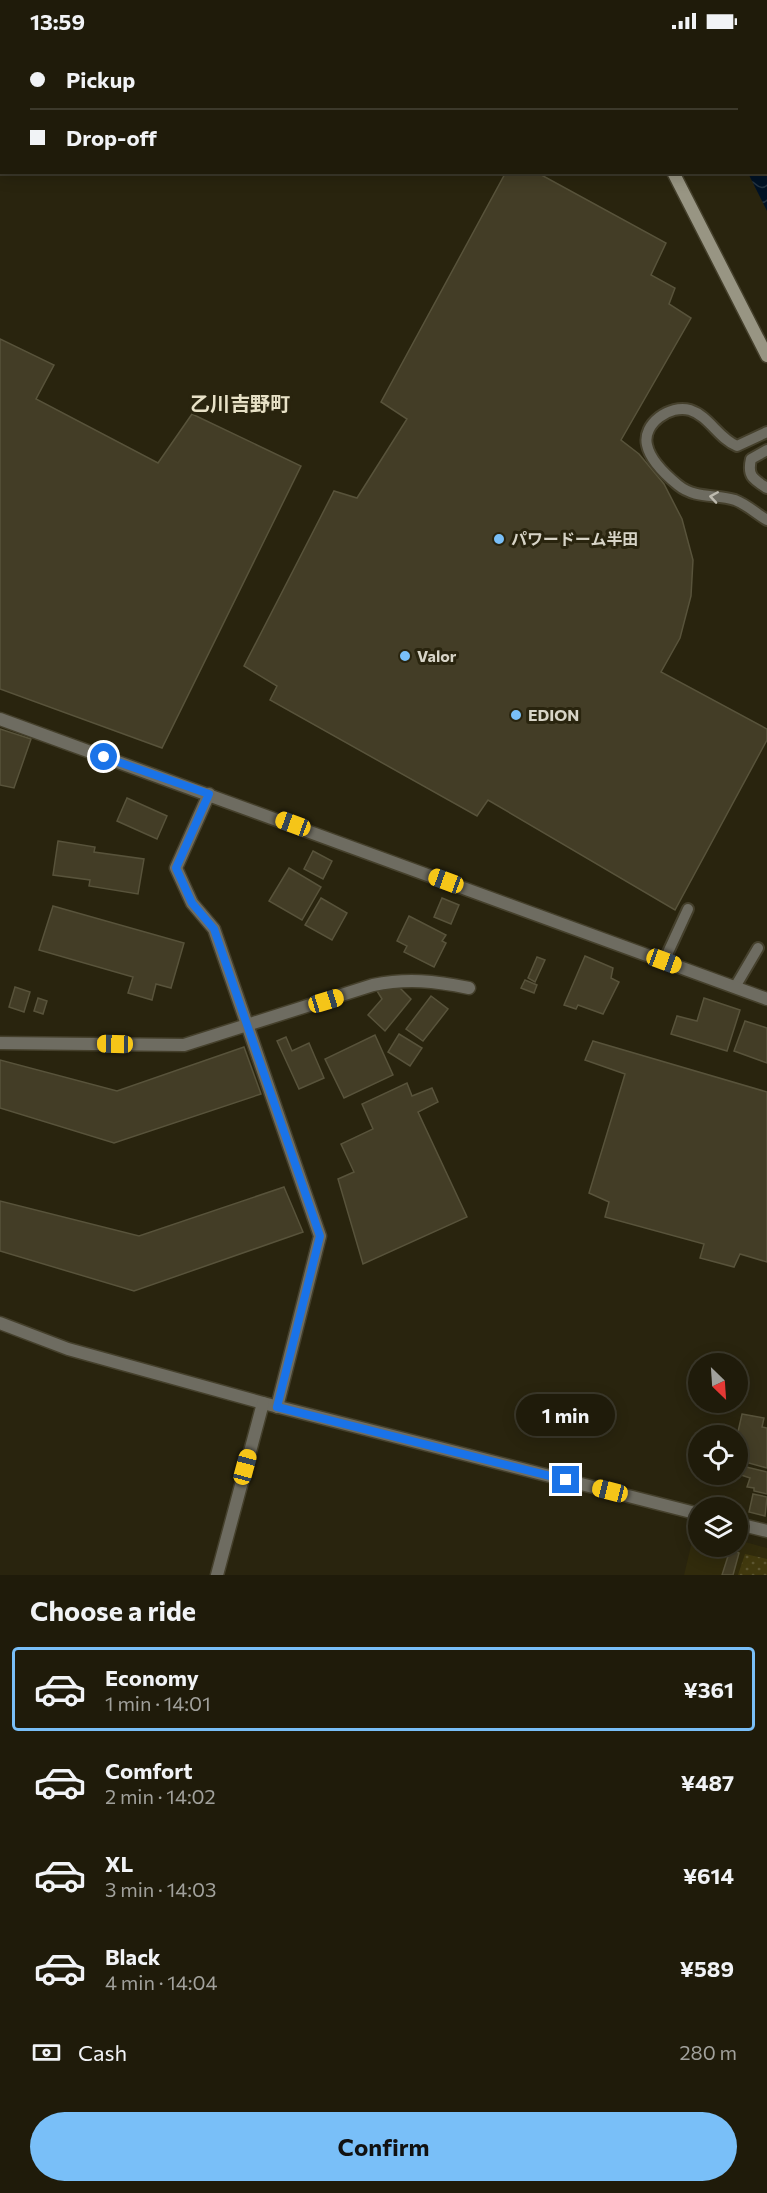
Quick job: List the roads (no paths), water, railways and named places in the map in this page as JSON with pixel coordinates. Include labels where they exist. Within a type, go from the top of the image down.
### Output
[{"type":"main road","points":[[674,174],[767,356]]},
{"type":"street","points":[[0,719],[767,999]]},
{"type":"street","points":[[209,794],[176,868],[192,903],[214,929],[320,1236],[277,1407]]},
{"type":"street","points":[[0,1043],[184,1045],[373,985],[400,980],[435,981],[469,988]]},
{"type":"street","points":[[0,1323],[68,1349],[262,1403],[688,1511]]},
{"type":"street","points":[[217,1575],[262,1403]]},
{"type":"street","points":[[748,1526],[767,1531]]},
{"type":"lane","points":[[767,432],[737,446],[723,440],[717,430],[696,414],[677,409],[652,423],[646,443],[649,453],[662,468],[691,494],[736,501],[767,520]]},
{"type":"lane","points":[[767,450],[752,459],[749,471],[752,478],[767,488]]},
{"type":"lane","points":[[664,961],[688,909]]},
{"type":"lane","points":[[735,987],[758,948]]},
{"type":"water","points":[[748,174],[767,174],[767,211]]},
{"type":"place","name":"パワードーム半田","points":[[499,539]]},
{"type":"place","name":"Valor","points":[[405,656]]},
{"type":"place","name":"EDION","points":[[516,715]]},
{"type":"district","name":"乙川吉野町","points":[[240,404]]}]
